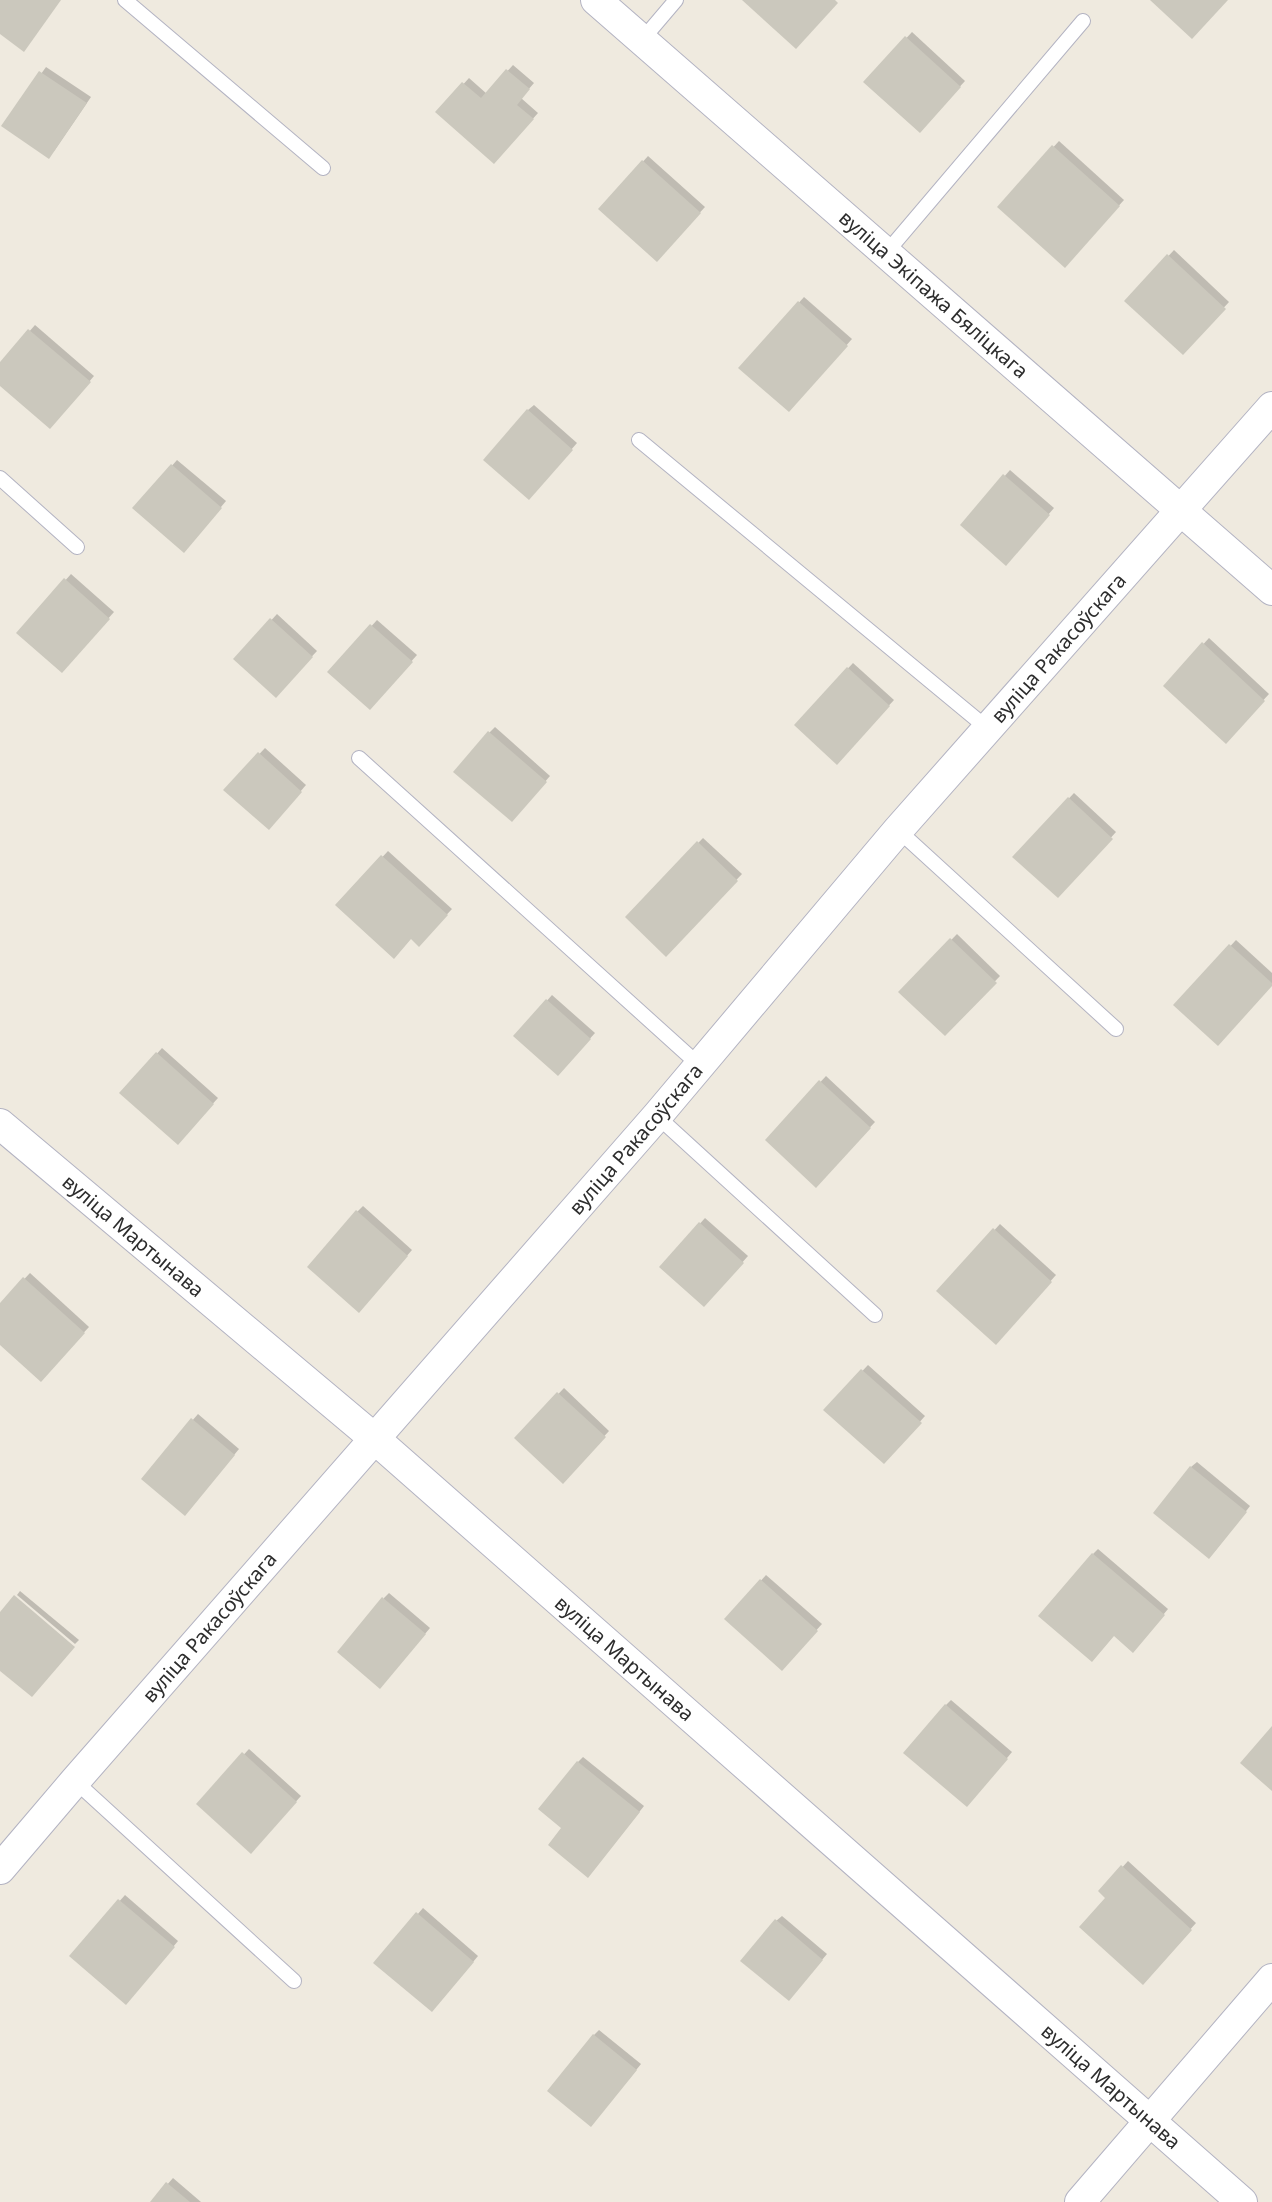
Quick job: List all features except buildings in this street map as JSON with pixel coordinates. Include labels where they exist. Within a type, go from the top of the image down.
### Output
[{"type":"street","name":"вуліца Экіпажа Бяліцкага","points":[[596,0],[1272,590]]},
{"type":"street","name":"вуліца Ракасоўскага","points":[[0,1869],[657,1116],[898,830],[1272,407]]},
{"type":"street","name":"вуліца Мартынава","points":[[0,1124],[375,1439],[1242,2202]]},
{"type":"street","points":[[1080,2202],[1272,1979]]},
{"type":"lane","points":[[125,0],[323,168]]},
{"type":"lane","points":[[642,40],[676,0]]},
{"type":"lane","points":[[886,253],[1083,21]]},
{"type":"lane","points":[[639,440],[987,728]]},
{"type":"lane","points":[[0,478],[77,547]]},
{"type":"lane","points":[[359,758],[699,1065]]},
{"type":"lane","points":[[898,830],[1116,1029]]},
{"type":"lane","points":[[657,1116],[875,1315]]},
{"type":"lane","points":[[75,1781],[294,1981]]}]
